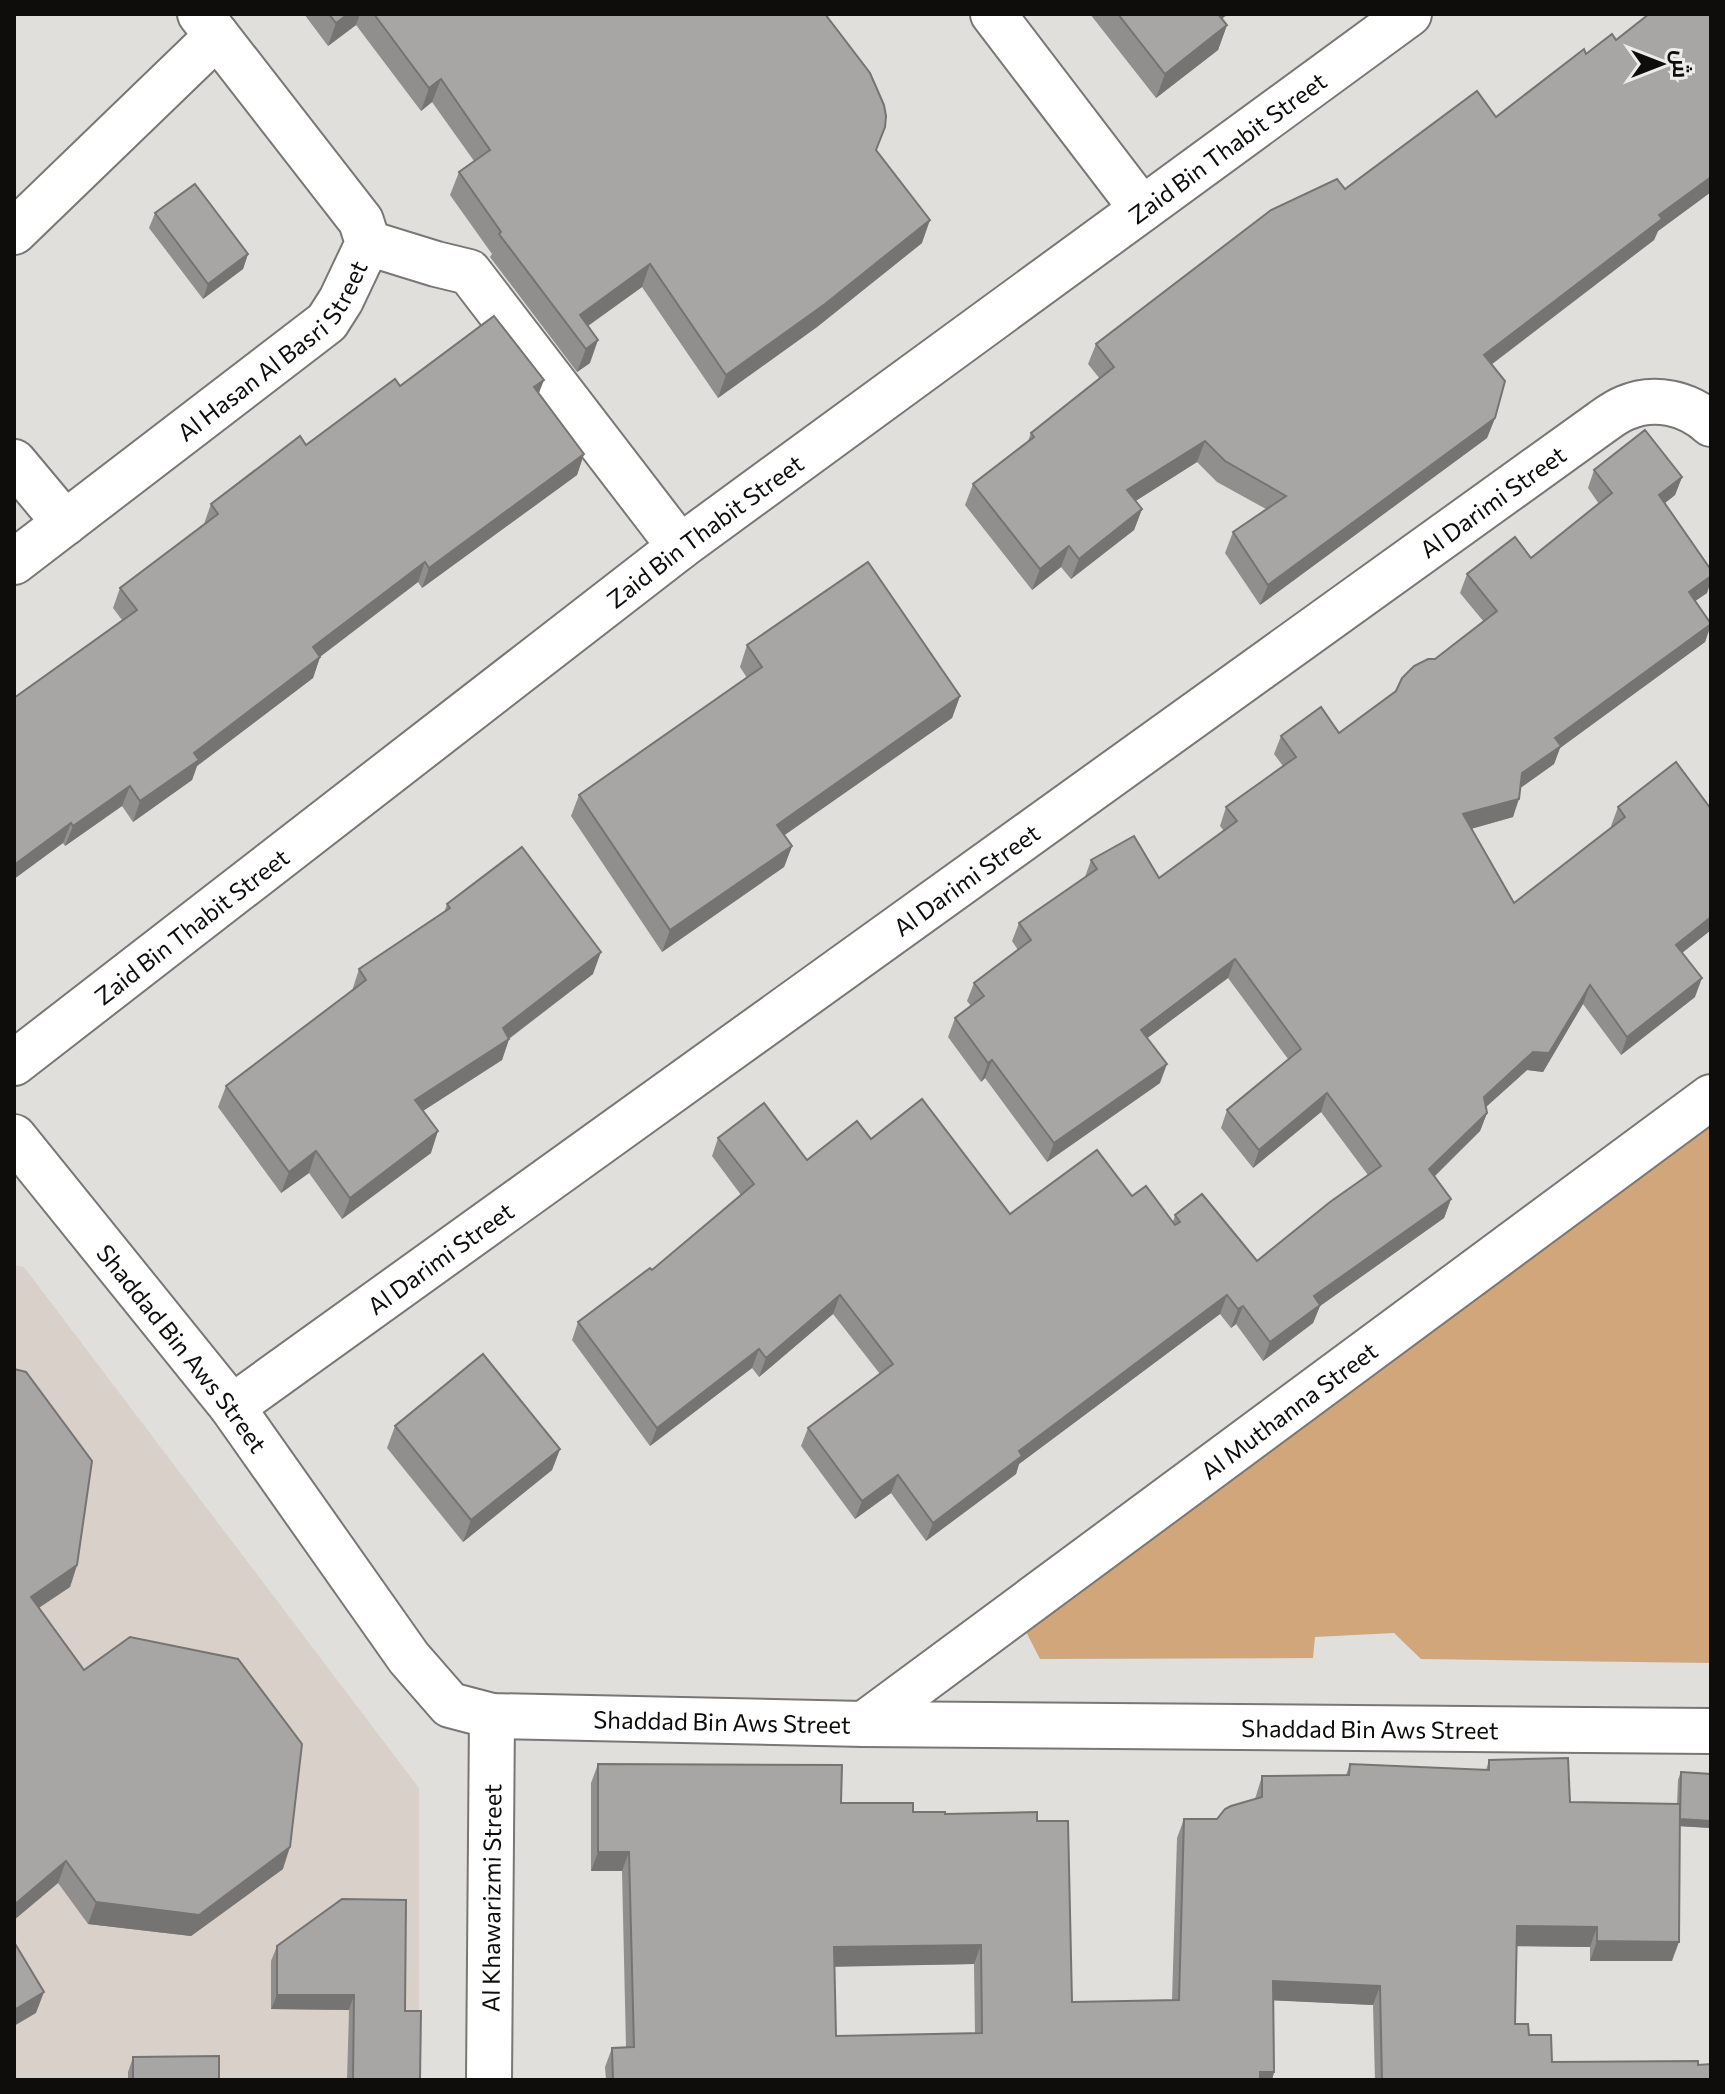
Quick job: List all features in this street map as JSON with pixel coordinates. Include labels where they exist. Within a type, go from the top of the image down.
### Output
[{"type":"street","points":[[993,14],[1142,209]]},
{"type":"street","name":"Zaid Bin Thabit Street","points":[[14,1063],[680,547],[1409,14]]},
{"type":"street","points":[[14,232],[208,25]]},
{"type":"street","name":"Al Hasan Al Basri Street","points":[[14,562],[327,322],[368,243],[361,221],[208,25]]},
{"type":"street","points":[[368,243],[469,272],[680,547]]},
{"type":"street","name":"Al Darimi Street","points":[[232,1407],[1602,422],[1625,408],[1650,402],[1677,404],[1701,415],[1711,424]]},
{"type":"street","points":[[14,462],[65,523]]},
{"type":"street","name":"Al Muthanna Street","points":[[864,1724],[1711,1097]]},
{"type":"street","name":"Shaddad Bin Aws Street","points":[[14,1137],[232,1407],[409,1658],[450,1705],[492,1716],[864,1724],[1711,1731]]},
{"type":"street","name":"Al Khawarizmi Street","points":[[489,2080],[492,1716]]},
{"type":"shaded area","points":[[1711,1112],[1711,1663],[1421,1659],[1394,1633],[1315,1637],[1313,1658],[1040,1659],[1022,1624]]},
{"type":"shaded area","points":[[14,1265],[24,1267],[419,1788],[419,2080],[14,2080]]},
{"type":"building","points":[[329,14],[348,14],[336,23]]},
{"type":"building","points":[[374,14],[825,14],[870,73],[884,105],[885,127],[876,150],[930,220],[825,304],[726,375],[650,264],[580,315],[598,340],[586,349],[499,234],[501,232],[459,172],[490,150],[441,79],[429,88]]},
{"type":"building","points":[[1118,14],[1218,14],[1227,25],[1165,74]]},
{"type":"building","points":[[1649,14],[1711,14],[1711,177],[1659,215],[1662,219],[1484,355],[1505,381],[1495,418],[1268,585],[1233,532],[1286,496],[1225,461],[1205,441],[1127,490],[1142,509],[1079,559],[1069,546],[1040,569],[973,484],[1034,437],[1031,433],[1114,367],[1096,344],[1271,210],[1337,179],[1345,189],[1477,91],[1496,117],[1584,49],[1586,54],[1612,34],[1616,40]]},
{"type":"building","points":[[195,184],[248,254],[208,284],[155,213]]},
{"type":"building","points":[[494,316],[544,380],[534,387],[584,454],[429,568],[425,562],[313,647],[320,657],[194,753],[199,760],[140,801],[130,786],[73,826],[71,823],[14,865],[14,698],[137,610],[120,588],[218,514],[211,504],[300,436],[306,445],[395,379],[400,386]]},
{"type":"building","points":[[1645,430],[1682,477],[1659,495],[1711,570],[1711,576],[1689,592],[1711,624],[1555,738],[1561,746],[1522,773],[1519,799],[1463,814],[1514,903],[1625,817],[1618,807],[1676,762],[1711,809],[1711,917],[1676,945],[1702,978],[1627,1037],[1590,985],[1549,1053],[1533,1052],[1484,1097],[1487,1113],[1429,1169],[1451,1199],[1314,1296],[1320,1305],[1270,1342],[1243,1306],[1238,1309],[1227,1295],[1019,1451],[1022,1456],[933,1523],[898,1475],[862,1501],[808,1428],[893,1364],[840,1295],[766,1358],[759,1349],[657,1428],[578,1322],[650,1268],[652,1270],[754,1184],[718,1138],[764,1103],[807,1160],[857,1121],[871,1139],[922,1099],[1010,1214],[1097,1150],[1132,1196],[1146,1186],[1175,1225],[1180,1222],[1175,1215],[1202,1194],[1257,1261],[1330,1202],[1381,1166],[1327,1093],[1259,1150],[1227,1110],[1301,1049],[1235,959],[1141,1030],[1167,1064],[1054,1143],[992,1060],[988,1063],[955,1018],[984,996],[974,983],[1031,940],[1019,923],[1097,869],[1091,860],[1134,836],[1159,878],[1237,821],[1226,807],[1296,757],[1281,736],[1321,707],[1339,733],[1396,691],[1402,678],[1414,666],[1435,659],[1497,611],[1467,574],[1515,537],[1531,558],[1612,493],[1594,470]]},
{"type":"building","points":[[868,562],[960,696],[777,825],[792,846],[670,930],[579,795],[762,667],[747,645]]},
{"type":"building","points":[[522,847],[601,952],[503,1028],[509,1039],[415,1100],[438,1131],[350,1198],[316,1151],[289,1172],[226,1086],[366,980],[359,969],[450,908],[447,904]]},
{"type":"building","points":[[483,1354],[560,1449],[471,1520],[395,1426]]},
{"type":"building","points":[[14,1369],[26,1372],[92,1461],[77,1565],[31,1597],[84,1670],[130,1637],[238,1659],[302,1744],[290,1847],[199,1915],[96,1902],[66,1861],[14,1905]]},
{"type":"building","points":[[1568,1758],[1570,1802],[1680,1804],[1679,1942],[1597,1941],[1597,1927],[1517,1926],[1515,2024],[1528,2024],[1529,2035],[1551,2035],[1552,2062],[1698,2061],[1698,2065],[1711,2064],[1711,2080],[1382,2080],[1380,1986],[1273,1981],[1274,2072],[1260,2072],[1260,2080],[613,2080],[612,2048],[634,2047],[629,1852],[598,1852],[598,1764],[842,1765],[841,1803],[913,1803],[913,1812],[945,1814],[1037,1812],[1037,1821],[1068,1821],[1072,2002],[1179,2000],[1184,1819],[1217,1819],[1231,1806],[1262,1797],[1262,1776],[1349,1775],[1350,1764],[1489,1770],[1489,1760]],"holes":[[[981,1945],[982,2033],[836,2036],[834,1947]]]},
{"type":"building","points":[[1681,1772],[1711,1774],[1711,1821],[1680,1819]]},
{"type":"building","points":[[342,1899],[406,1900],[405,2011],[421,2011],[420,2080],[353,2080],[354,1995],[277,1995],[277,1946]]},
{"type":"building","points":[[14,1942],[44,1992],[14,2010]]},
{"type":"building","points":[[219,2056],[219,2080],[133,2080],[133,2057]]}]
